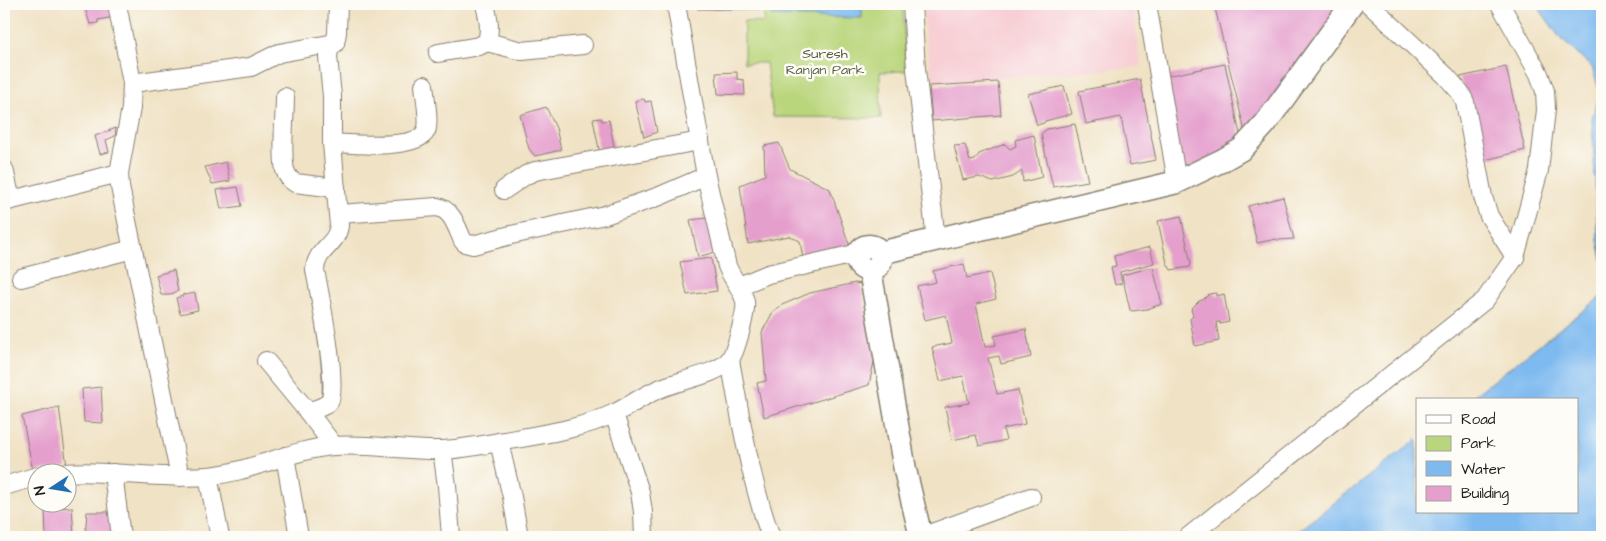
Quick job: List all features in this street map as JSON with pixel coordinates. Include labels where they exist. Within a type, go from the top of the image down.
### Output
[{"type":"main road","points":[[921,537],[905,470],[867,260],[936,240],[1177,182],[1222,161],[1242,149],[1265,124],[1352,4]]},
{"type":"street","points":[[117,4],[132,83],[131,108],[119,173],[180,477]]},
{"type":"street","points":[[308,412],[329,403],[332,396],[331,373],[315,270],[318,256],[335,238],[338,232],[339,214],[332,143],[332,96],[328,57],[337,32],[338,4]]},
{"type":"street","points":[[485,4],[489,23],[487,42]]},
{"type":"street","points":[[78,472],[180,477],[208,476],[236,472],[285,456],[334,446],[442,450],[569,430],[614,414],[662,387],[718,368],[730,360],[737,346],[746,304],[740,290],[731,278],[727,266],[706,176],[676,4]]},
{"type":"street","points":[[912,4],[916,70],[936,240]]},
{"type":"street","points":[[1147,4],[1177,182]]},
{"type":"street","points":[[1370,4],[1446,76],[1460,92],[1465,102],[1482,197],[1489,216],[1515,257]]},
{"type":"street","points":[[1188,537],[1485,300],[1515,257],[1539,170],[1546,110],[1545,91],[1539,74],[1500,4]]},
{"type":"street","points":[[438,53],[479,46],[487,42],[522,51],[583,46]]},
{"type":"street","points":[[132,83],[251,67],[279,53],[334,43]]},
{"type":"street","points":[[332,143],[398,143],[414,141],[422,137],[427,130],[424,85]]},
{"type":"street","points":[[285,97],[285,172],[290,180],[295,183],[336,188]]},
{"type":"street","points":[[504,190],[535,171],[700,141]]},
{"type":"street","points":[[4,169],[8,201],[119,173]]},
{"type":"street","points":[[339,214],[437,206],[449,212],[465,243],[473,245],[510,235],[605,216],[660,196],[706,176]]},
{"type":"street","points":[[21,278],[133,249]]},
{"type":"street","points":[[740,290],[867,260]]},
{"type":"street","points":[[730,360],[745,442],[763,515],[771,537]]},
{"type":"street","points":[[266,361],[334,446]]},
{"type":"street","points":[[614,414],[640,492],[644,537]]},
{"type":"street","points":[[499,442],[519,537]]},
{"type":"street","points":[[442,450],[451,537]]},
{"type":"street","points":[[285,456],[299,537]]},
{"type":"street","points":[[114,473],[120,537]]},
{"type":"street","points":[[208,476],[220,537]]},
{"type":"street","points":[[4,486],[28,479]]},
{"type":"street","points":[[921,537],[1032,497]]},
{"type":"shaded area","points":[[923,4],[1133,4],[1141,67],[934,83],[925,38]]},
{"type":"green space","name":"Suresh Ranjan Park","points":[[764,4],[903,4],[906,71],[880,72],[881,118],[773,117],[766,63],[744,63],[744,21],[764,23]]},
{"type":"water","points":[[771,4],[862,4],[862,18],[771,16]]},
{"type":"water","points":[[1536,4],[1602,4],[1602,260],[1598,239],[1592,118],[1600,93],[1592,67],[1560,38]]},
{"type":"water","points":[[1602,296],[1602,537],[1290,537],[1416,440],[1416,514],[1578,514],[1578,398],[1471,398]]},
{"type":"building","points":[[109,4],[114,17],[98,20],[98,23],[90,24],[84,5]]},
{"type":"building","points":[[698,4],[761,4],[761,9],[698,9]]},
{"type":"building","points":[[1214,4],[1347,4],[1247,140]]},
{"type":"building","points":[[1225,64],[1242,144],[1182,173],[1162,77]]},
{"type":"building","points":[[1506,67],[1525,150],[1481,161],[1460,77]]},
{"type":"building","points":[[737,72],[737,79],[744,80],[745,95],[718,94],[716,73]]},
{"type":"building","points":[[1140,79],[1156,160],[1130,165],[1121,117],[1086,124],[1079,91]]},
{"type":"building","points":[[998,82],[1001,115],[932,121],[929,86]]},
{"type":"building","points":[[1064,86],[1072,114],[1037,125],[1028,94]]},
{"type":"building","points":[[644,99],[645,102],[651,101],[657,132],[644,137],[635,101]]},
{"type":"building","points":[[546,107],[556,128],[561,150],[535,156],[529,149],[520,115]]},
{"type":"building","points":[[601,118],[602,121],[609,120],[615,152],[600,154],[593,119]]},
{"type":"building","points":[[1075,124],[1088,181],[1053,187],[1041,134],[1047,129]]},
{"type":"building","points":[[116,128],[115,136],[106,140],[109,152],[100,154],[95,136]]},
{"type":"building","points":[[1034,135],[1042,177],[1023,182],[1022,171],[1013,177],[993,182],[979,177],[963,180],[954,146],[965,145],[970,161],[975,160],[979,154],[1005,144],[1010,149],[1016,146],[1015,140]]},
{"type":"building","points":[[779,143],[790,169],[830,189],[850,247],[803,259],[800,241],[789,236],[748,244],[740,185],[765,175],[764,146]]},
{"type":"building","points":[[226,162],[230,181],[212,184],[205,167]]},
{"type":"building","points":[[238,187],[242,206],[221,209],[217,190]]},
{"type":"building","points":[[1283,197],[1294,239],[1276,239],[1257,243],[1248,206]]},
{"type":"building","points":[[1181,216],[1191,264],[1190,267],[1171,270],[1167,263],[1158,221]]},
{"type":"building","points":[[707,218],[715,252],[698,257],[690,220]]},
{"type":"building","points":[[1150,247],[1154,263],[1120,272],[1122,283],[1115,285],[1111,267],[1116,266],[1114,256]]},
{"type":"building","points":[[711,258],[717,291],[687,295],[680,262]]},
{"type":"building","points":[[964,264],[967,278],[990,273],[996,299],[976,304],[985,347],[996,345],[994,336],[1026,329],[1031,357],[1001,364],[999,356],[988,358],[997,394],[1018,390],[1025,424],[1003,429],[1006,440],[979,446],[976,435],[952,440],[945,407],[969,403],[963,376],[940,381],[932,347],[952,343],[946,315],[925,320],[917,286],[936,282],[933,271]]},
{"type":"building","points":[[1153,267],[1162,304],[1147,309],[1130,310],[1122,275]]},
{"type":"building","points":[[174,270],[178,291],[169,295],[161,295],[156,275]]},
{"type":"building","points":[[855,283],[861,284],[875,357],[869,385],[764,417],[757,383],[766,381],[762,332],[773,312],[782,305],[810,293]]},
{"type":"building","points":[[195,293],[198,310],[180,314],[176,298],[183,296],[183,294]]},
{"type":"building","points":[[1216,293],[1216,296],[1224,294],[1229,322],[1220,324],[1220,322],[1216,322],[1219,341],[1195,346],[1190,319],[1193,316],[1191,309],[1209,294]]},
{"type":"building","points":[[101,387],[103,423],[84,422],[82,389]]},
{"type":"building","points":[[59,407],[67,464],[32,464],[22,416]]},
{"type":"building","points":[[87,512],[115,512],[117,537],[85,537]]},
{"type":"building","points":[[45,514],[72,514],[74,537],[46,537]]}]
